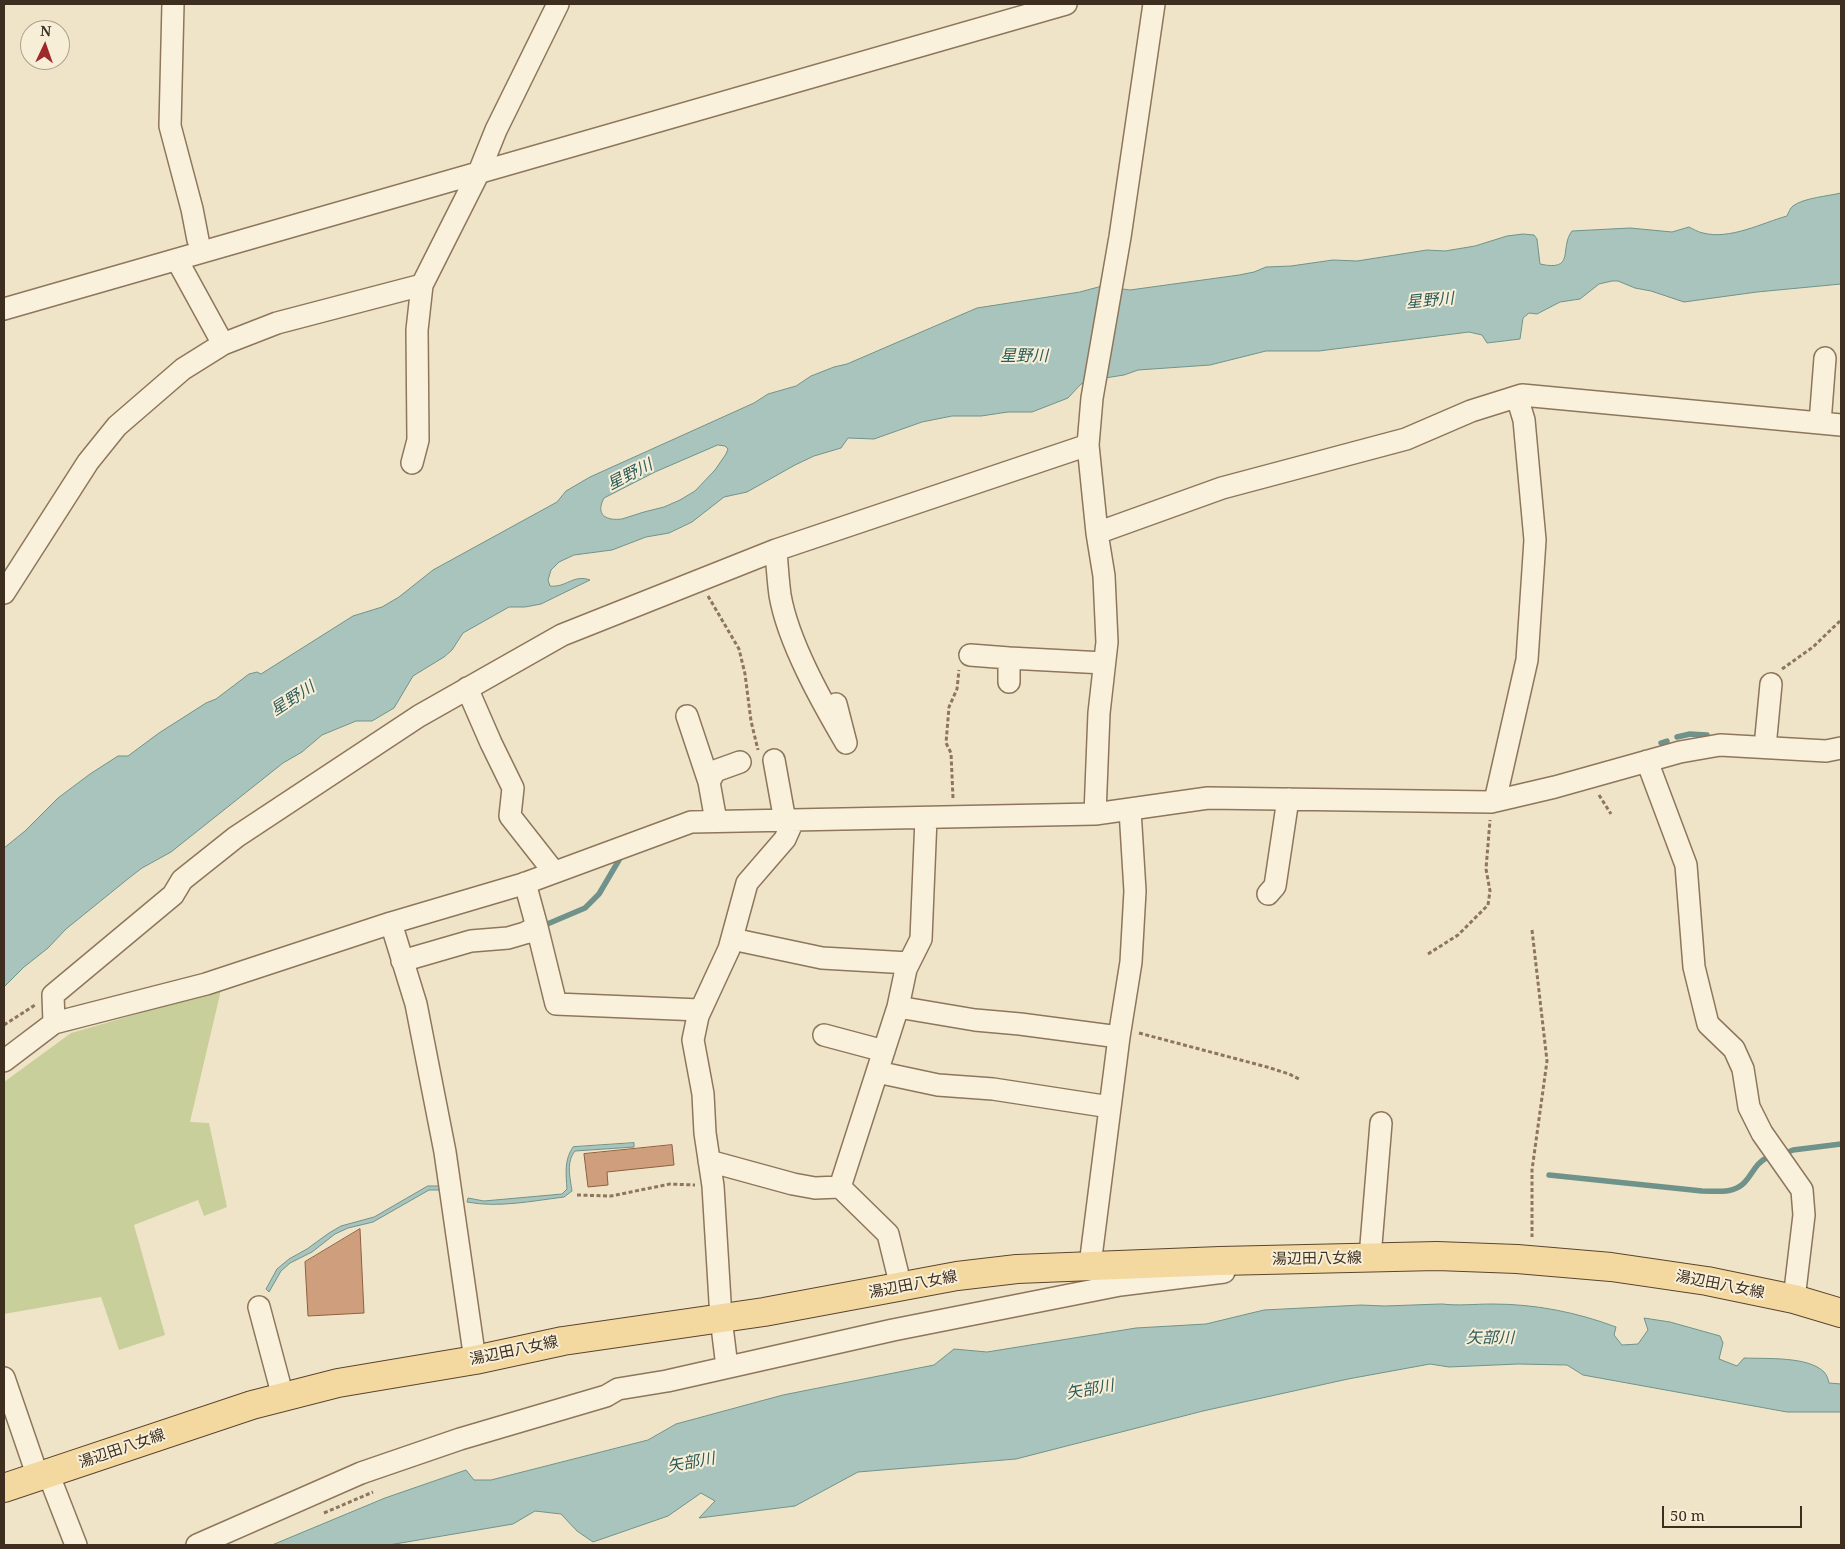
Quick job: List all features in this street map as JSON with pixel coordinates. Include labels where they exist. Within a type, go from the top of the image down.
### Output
[{"type":"main road","name":"湯辺田八女線","points":[[4,1488],[252,1404],[338,1383],[475,1360],[563,1340],[764,1312],[957,1276],[1016,1269],[1370,1257],[1437,1256],[1532,1261],[1611,1267],[1707,1281],[1794,1299],[1841,1313]]},
{"type":"street","points":[[172,4],[170,126],[192,209],[198,240]]},
{"type":"street","points":[[412,463],[418,440],[417,330],[422,285],[479,172],[496,130],[558,4]]},
{"type":"street","points":[[4,309],[1066,4]]},
{"type":"street","points":[[1095,814],[1099,713],[1107,642],[1104,576],[1097,533],[1088,445],[1092,398],[1120,237],[1154,4]]},
{"type":"street","points":[[177,260],[223,344]]},
{"type":"street","points":[[4,593],[88,462],[117,426],[183,369],[223,344],[277,323],[422,285]]},
{"type":"street","points":[[1820,423],[1825,358]]},
{"type":"street","points":[[1097,533],[1222,488],[1406,439],[1471,412],[1522,395],[1841,424]]},
{"type":"street","points":[[1493,801],[1527,660],[1534,549],[1524,420],[1517,397]]},
{"type":"street","points":[[54,1023],[53,995],[173,895],[182,880],[236,837],[419,716],[562,635],[776,550],[1088,445]]},
{"type":"street","points":[[776,550],[781,597],[794,640],[825,706],[846,743],[836,704]]},
{"type":"street","points":[[970,655],[1104,663]]},
{"type":"street","points":[[1009,658],[1009,682]]},
{"type":"street","points":[[1766,747],[1771,684]]},
{"type":"street","points":[[468,688],[491,743],[513,788],[510,816],[554,872]]},
{"type":"street","points":[[687,716],[709,782],[716,822]]},
{"type":"street","points":[[4,1061],[54,1023],[206,984],[391,923],[525,883],[691,822],[1095,814],[1208,798],[1493,801],[1555,787],[1680,752],[1720,745],[1826,750],[1841,748]]},
{"type":"street","points":[[709,782],[715,771],[758,758],[789,821],[785,839],[747,882],[729,949],[700,1010],[693,1040],[703,1094],[705,1133],[713,1186],[720,1318],[727,1368]]},
{"type":"street","points":[[1647,761],[1686,866],[1694,967],[1708,1024],[1734,1049],[1743,1069],[1749,1107],[1762,1133],[1802,1190],[1804,1214],[1794,1299]]},
{"type":"street","points":[[1268,894],[1275,886],[1288,799]]},
{"type":"street","points":[[1072,1295],[1081,1266],[1110,1107],[1131,962],[1135,891],[1130,810]]},
{"type":"street","points":[[840,1187],[898,1006],[906,969],[921,939],[926,818]]},
{"type":"street","points":[[525,883],[556,1004],[700,1010]]},
{"type":"street","points":[[391,923],[416,1004],[446,1152],[475,1360]]},
{"type":"street","points":[[402,961],[471,941],[508,938],[537,927]]},
{"type":"street","points":[[732,939],[822,958],[909,964]]},
{"type":"street","points":[[898,1006],[975,1020],[1120,1033]]},
{"type":"street","points":[[824,1035],[884,1051]]},
{"type":"street","points":[[877,1072],[938,1084],[993,1089],[1110,1107]]},
{"type":"street","points":[[1370,1257],[1381,1123]]},
{"type":"street","points":[[709,1162],[794,1184],[815,1188],[840,1187],[888,1234],[901,1287]]},
{"type":"street","points":[[197,1545],[361,1473],[460,1439],[606,1396],[618,1390],[727,1368],[893,1330],[1120,1285],[1219,1273],[1288,1259]]},
{"type":"street","points":[[259,1307],[282,1397]]},
{"type":"street","points":[[4,1378],[43,1475],[76,1545]]},
{"type":"path","points":[[699,580],[739,649],[745,674],[750,721],[758,758]]},
{"type":"path","points":[[1771,684],[1776,674],[1813,646],[1841,620]]},
{"type":"path","points":[[954,818],[951,753],[946,743],[950,707],[957,689],[960,662],[970,655]]},
{"type":"path","points":[[1428,954],[1458,935],[1488,905],[1490,891],[1486,869],[1493,801]]},
{"type":"path","points":[[1532,930],[1547,1061],[1532,1170],[1532,1261]]},
{"type":"path","points":[[4,1025],[53,995]]},
{"type":"path","points":[[1120,1033],[1267,1067],[1301,1080]]},
{"type":"path","points":[[577,1195],[611,1196],[670,1184],[713,1186]]},
{"type":"path","points":[[322,1514],[376,1490]]},
{"type":"green space","points":[[221,990],[190,1122],[209,1123],[227,1207],[204,1216],[198,1200],[134,1225],[165,1335],[119,1350],[101,1297],[4,1314],[4,1082],[71,1033]]},
{"type":"water","name":"星野川","points":[[1841,193],[1841,284],[1757,292],[1684,302],[1651,291],[1635,288],[1618,281],[1612,281],[1599,284],[1580,299],[1560,302],[1537,314],[1529,313],[1523,318],[1520,339],[1487,343],[1482,335],[1469,332],[1319,351],[1266,351],[1210,365],[1138,370],[1124,375],[1092,380],[1081,384],[1068,398],[1032,412],[952,416],[922,422],[874,439],[848,438],[841,448],[814,456],[747,492],[724,497],[692,522],[669,533],[646,537],[612,550],[574,555],[559,562],[551,570],[548,580],[550,586],[561,585],[579,579],[590,580],[541,604],[509,607],[463,633],[452,650],[444,657],[413,676],[394,708],[372,721],[356,721],[322,735],[302,752],[283,763],[171,852],[142,868],[129,878],[66,929],[48,948],[24,967],[4,987],[4,848],[25,831],[58,798],[118,756],[128,756],[159,733],[206,703],[216,699],[249,674],[257,672],[261,674],[353,616],[382,607],[399,597],[433,570],[557,502],[566,491],[590,477],[754,403],[768,394],[796,386],[811,376],[847,364],[977,308],[1080,292],[1102,286],[1130,290],[1239,275],[1266,267],[1291,266],[1333,260],[1357,261],[1427,250],[1445,251],[1475,246],[1507,236],[1523,234],[1534,235],[1537,239],[1540,264],[1551,266],[1563,262],[1568,238],[1572,231],[1630,228],[1672,232],[1689,227],[1713,235],[1735,233],[1787,216],[1792,207],[1797,203]],"holes":[[[718,445],[725,446],[728,449],[726,454],[715,470],[695,491],[680,500],[664,507],[622,519],[607,518],[602,513],[601,509],[604,498],[655,472]]]},
{"type":"water","points":[[634,1143],[634,1147],[575,1151],[570,1160],[572,1191],[564,1197],[503,1204],[467,1202],[468,1198],[484,1201],[562,1194],[567,1189],[567,1162],[573,1147]]},
{"type":"water","points":[[428,1186],[441,1186],[441,1190],[429,1190],[373,1222],[348,1228],[335,1234],[312,1252],[290,1263],[281,1271],[269,1292],[266,1289],[277,1269],[329,1233],[341,1226],[374,1217]]},
{"type":"water","name":"矢部川","points":[[1361,1305],[1524,1305],[1571,1313],[1616,1327],[1614,1335],[1622,1345],[1638,1344],[1648,1330],[1644,1318],[1670,1322],[1720,1336],[1723,1343],[1719,1359],[1737,1366],[1744,1358],[1786,1359],[1808,1363],[1817,1367],[1825,1373],[1829,1383],[1841,1384],[1841,1412],[1787,1412],[1583,1375],[1567,1365],[1518,1364],[1449,1367],[1430,1364],[1348,1379],[1203,1411],[1016,1459],[858,1472],[795,1506],[699,1518],[715,1501],[701,1493],[668,1516],[593,1542],[577,1531],[561,1514],[535,1511],[513,1524],[389,1545],[272,1545],[385,1498],[466,1470],[474,1480],[491,1480],[648,1440],[676,1424],[783,1395],[934,1365],[954,1349],[987,1352],[1136,1328],[1206,1324],[1264,1310]]},
{"type":"building","points":[[672,1145],[674,1165],[607,1172],[608,1185],[588,1187],[584,1154]]},
{"type":"building","points":[[360,1229],[364,1313],[308,1316],[305,1262]]},
{"type":"waterway","points":[[1677,737],[1690,734],[1707,735]]},
{"type":"waterway","points":[[1661,743],[1667,741]]},
{"type":"waterway","points":[[545,925],[585,908],[599,894],[619,860]]},
{"type":"waterway","points":[[1783,1154],[1793,1150],[1841,1144]]},
{"type":"waterway","points":[[1549,1175],[1702,1191],[1724,1191],[1740,1187],[1760,1163],[1768,1157]]}]
